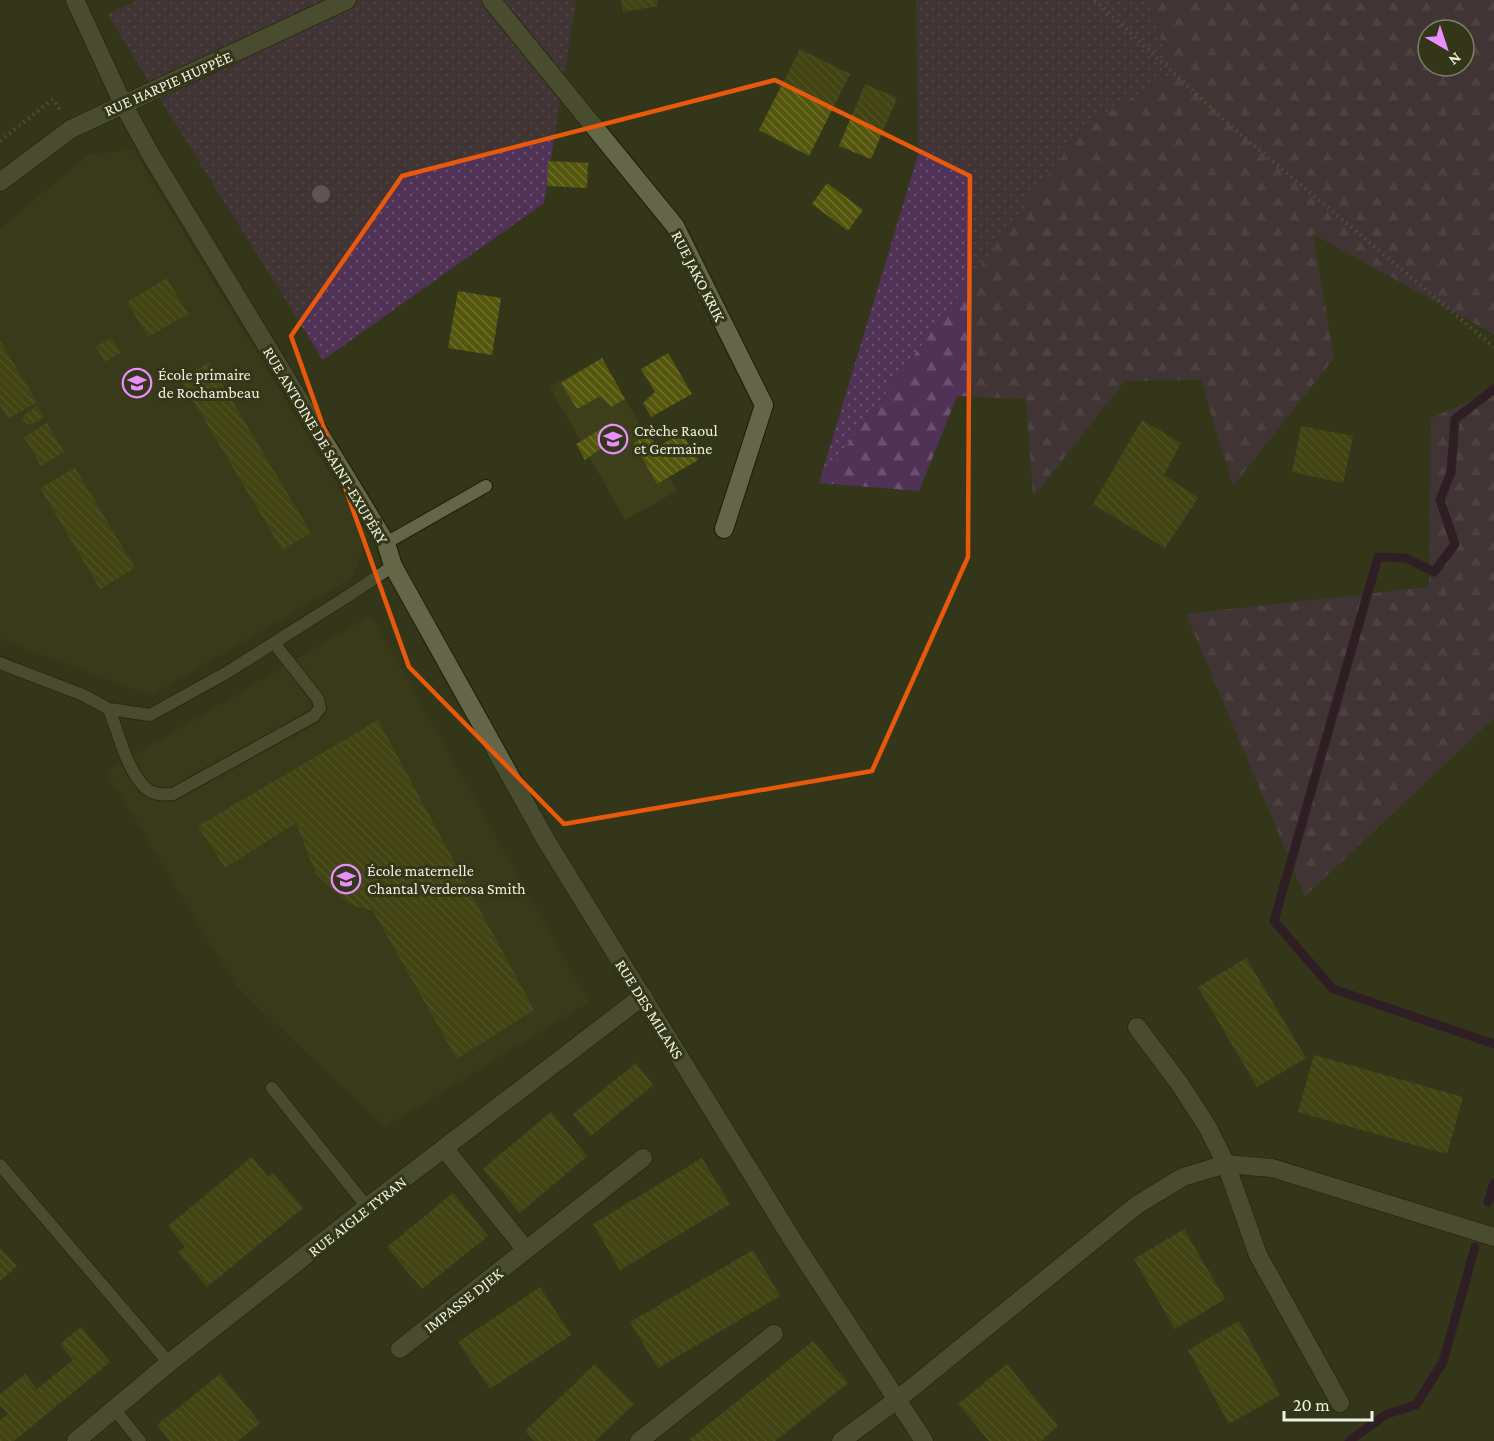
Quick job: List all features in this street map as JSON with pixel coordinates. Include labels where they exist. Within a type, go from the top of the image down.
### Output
[{"type":"street","name":"RUE ANTOINE DE SAINT-EXUPÉRY","points":[[75,0],[123,104],[151,155],[386,543],[393,566]]},
{"type":"street","name":"RUE HARPIE HUPPÉE","points":[[0,182],[71,129],[346,0]]},
{"type":"street","name":"RUE JAKO KRIK","points":[[491,0],[675,226],[764,405],[724,529]]},
{"type":"street","name":"RUE DES MILANS","points":[[393,566],[547,842],[795,1244],[924,1441]]},
{"type":"street","name":"RUE AIGLE TYRAN","points":[[76,1441],[169,1363],[367,1207],[643,996]]},
{"type":"street","points":[[1137,1027],[1179,1083],[1207,1126],[1226,1164],[1258,1255],[1340,1402]]},
{"type":"street","points":[[444,1148],[526,1250]]},
{"type":"street","name":"IMPASSE DJEK","points":[[400,1349],[643,1158]]},
{"type":"street","points":[[841,1441],[898,1399],[1137,1205],[1183,1177],[1226,1164],[1272,1168],[1494,1237]]},
{"type":"street","points":[[639,1441],[661,1434],[774,1334]]},
{"type":"lane","points":[[386,543],[486,486]]},
{"type":"lane","name":"RUE ANTOINE DE SAINT-EXUPÉRY","points":[[0,663],[83,695],[109,710],[150,715],[226,673],[393,566]]},
{"type":"lane","points":[[109,710],[135,777],[148,791],[161,795],[173,794],[314,716],[320,708],[318,699],[274,643]]},
{"type":"lane","points":[[272,1088],[367,1207]]},
{"type":"lane","points":[[0,1165],[169,1363]]},
{"type":"lane","points":[[115,1410],[140,1441]]},
{"type":"path","points":[[1095,0],[1233,128],[1494,347]]},
{"type":"path","points":[[0,141],[53,99],[71,129]]},
{"type":"highlighted area","points":[[775,80],[970,176],[968,557],[872,771],[564,824],[409,667],[291,336],[402,176]]},
{"type":"shaded area","name":"École primaire de Rochambeau","points":[[133,150],[368,536],[352,578],[151,696],[0,639],[0,229],[90,154]]},
{"type":"shaded area","name":"Crèche Raoul et Germaine","points":[[602,358],[677,491],[625,520],[550,387]]},
{"type":"shaded area","name":"École maternelle Chantal Verderosa Smith","points":[[371,615],[589,1002],[385,1127],[237,987],[106,772]]},
{"type":"green space","points":[[139,0],[576,0],[544,203],[323,360],[107,14]]},
{"type":"green space","points":[[916,0],[1148,0],[1173,73],[1083,128],[819,483],[918,155]]},
{"type":"green space","points":[[1148,0],[1494,0],[1494,334],[1313,234],[1334,358],[1233,486],[1201,380],[1125,381],[1033,497],[1026,399],[957,396],[919,491],[819,483],[1083,128],[1172,73]]},
{"type":"green space","points":[[1494,391],[1494,718],[1305,896],[1186,614],[1429,587],[1431,418]]},
{"type":"building","points":[[621,0],[657,0],[658,6],[623,12]]},
{"type":"building","points":[[800,49],[850,74],[809,156],[759,130]]},
{"type":"building","points":[[865,84],[897,98],[871,159],[839,146]]},
{"type":"building","points":[[548,161],[588,163],[587,188],[547,186]]},
{"type":"building","points":[[827,183],[863,210],[848,231],[812,204]]},
{"type":"building","points":[[167,278],[188,314],[148,337],[127,302]]},
{"type":"building","points":[[458,291],[501,298],[492,355],[448,348]]},
{"type":"building","points":[[112,338],[120,353],[105,362],[96,346]]},
{"type":"building","points":[[0,341],[37,402],[8,419],[0,405]]},
{"type":"building","points":[[668,353],[692,394],[651,417],[643,403],[655,392],[641,369]]},
{"type":"building","points":[[602,358],[625,399],[611,407],[600,396],[577,409],[561,383]]},
{"type":"building","points":[[209,362],[311,533],[282,550],[181,380]]},
{"type":"building","points":[[37,406],[44,417],[31,425],[27,424],[23,420],[24,415]]},
{"type":"building","points":[[1142,420],[1181,443],[1164,475],[1198,498],[1165,548],[1093,504]]},
{"type":"building","points":[[47,423],[64,452],[41,466],[24,437]]},
{"type":"building","points":[[611,423],[623,428],[610,442],[585,460],[576,444]]},
{"type":"building","points":[[1301,426],[1353,436],[1343,483],[1292,472]]},
{"type":"building","points":[[682,433],[698,460],[657,484],[634,443],[647,435],[659,446]]},
{"type":"building","points":[[75,468],[135,568],[100,589],[40,488]]},
{"type":"building","points":[[378,720],[534,1010],[457,1059],[373,911],[348,904],[316,874],[296,823],[225,868],[198,826]]},
{"type":"building","points":[[1246,958],[1306,1058],[1257,1087],[1198,987]]},
{"type":"building","points":[[1314,1055],[1463,1097],[1447,1154],[1298,1112]]},
{"type":"building","points":[[636,1063],[653,1085],[591,1136],[573,1114]]},
{"type":"building","points":[[551,1112],[587,1156],[520,1213],[483,1169]]},
{"type":"building","points":[[252,1157],[268,1177],[273,1173],[303,1208],[207,1287],[178,1252],[185,1247],[168,1226]]},
{"type":"building","points":[[702,1158],[730,1204],[620,1270],[593,1224]]},
{"type":"building","points":[[453,1193],[488,1236],[422,1289],[387,1247]]},
{"type":"building","points":[[1184,1229],[1225,1299],[1175,1329],[1134,1259]]},
{"type":"building","points":[[0,1248],[17,1266],[0,1281]]},
{"type":"building","points":[[753,1250],[780,1296],[658,1368],[630,1322]]},
{"type":"building","points":[[540,1287],[571,1335],[490,1389],[458,1342]]},
{"type":"building","points":[[1239,1321],[1280,1395],[1229,1424],[1188,1350]]},
{"type":"building","points":[[81,1327],[110,1362],[14,1441],[0,1441],[0,1420],[8,1414],[0,1405],[0,1394],[25,1374],[37,1389],[73,1360],[60,1344]]},
{"type":"building","points":[[813,1341],[848,1383],[775,1441],[692,1441],[690,1439]]},
{"type":"building","points":[[595,1364],[634,1404],[595,1441],[534,1441],[525,1431]]},
{"type":"building","points":[[1007,1364],[1058,1426],[1041,1441],[989,1441],[958,1404]]},
{"type":"building","points":[[220,1374],[260,1423],[238,1441],[170,1441],[157,1425]]},
{"type":"waterway","points":[[1494,389],[1455,419],[1451,472],[1440,500],[1455,544],[1434,572],[1406,558],[1378,557],[1274,921],[1333,989],[1494,1044]]},
{"type":"waterway","points":[[1488,1202],[1494,1183]]},
{"type":"waterway","points":[[1349,1441],[1387,1414],[1416,1405],[1443,1362],[1475,1247]]},
{"type":"place","name":"École primaire de Rochambeau","points":[[137,383]]},
{"type":"place","name":"Crèche Raoul et Germaine","points":[[613,439]]},
{"type":"place","name":"École maternelle Chantal Verderosa Smith","points":[[346,879]]}]
